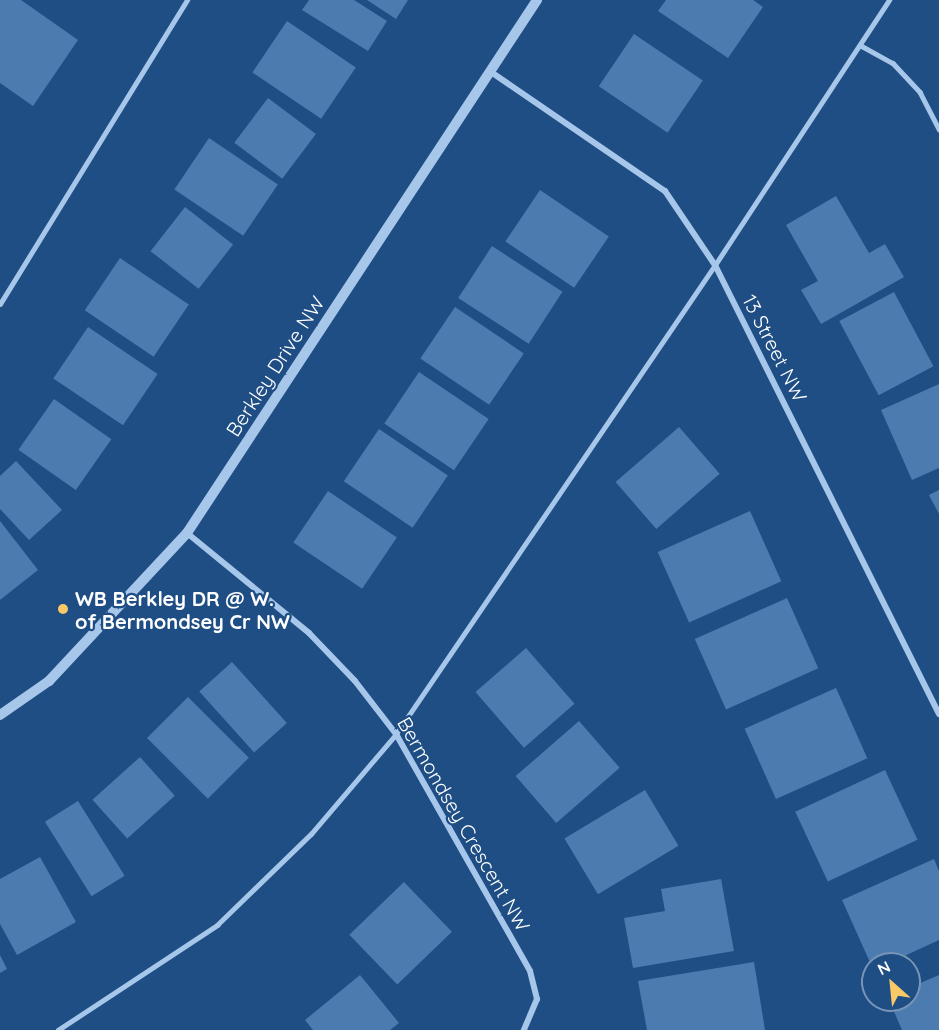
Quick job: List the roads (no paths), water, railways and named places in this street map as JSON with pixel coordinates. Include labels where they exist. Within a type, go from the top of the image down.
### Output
[{"type":"street","name":"Berkley Drive NW","points":[[0,715],[49,681],[187,532],[537,0]]},
{"type":"street","name":"13 Street NW","points":[[490,72],[665,191],[715,265],[939,714]]},
{"type":"street","name":"Bermondsey Crescent NW","points":[[187,532],[309,633],[355,681],[396,734],[530,972],[537,999],[524,1030]]},
{"type":"lane","points":[[0,304],[187,0]]},
{"type":"lane","points":[[58,1030],[217,926],[310,834],[396,734],[715,265],[889,0]]},
{"type":"lane","points":[[860,45],[893,63],[920,93],[939,129]]},
{"type":"place","name":"WB Berkley DR @ W. of Bermondsey Cr NW","points":[[63,609]]}]
